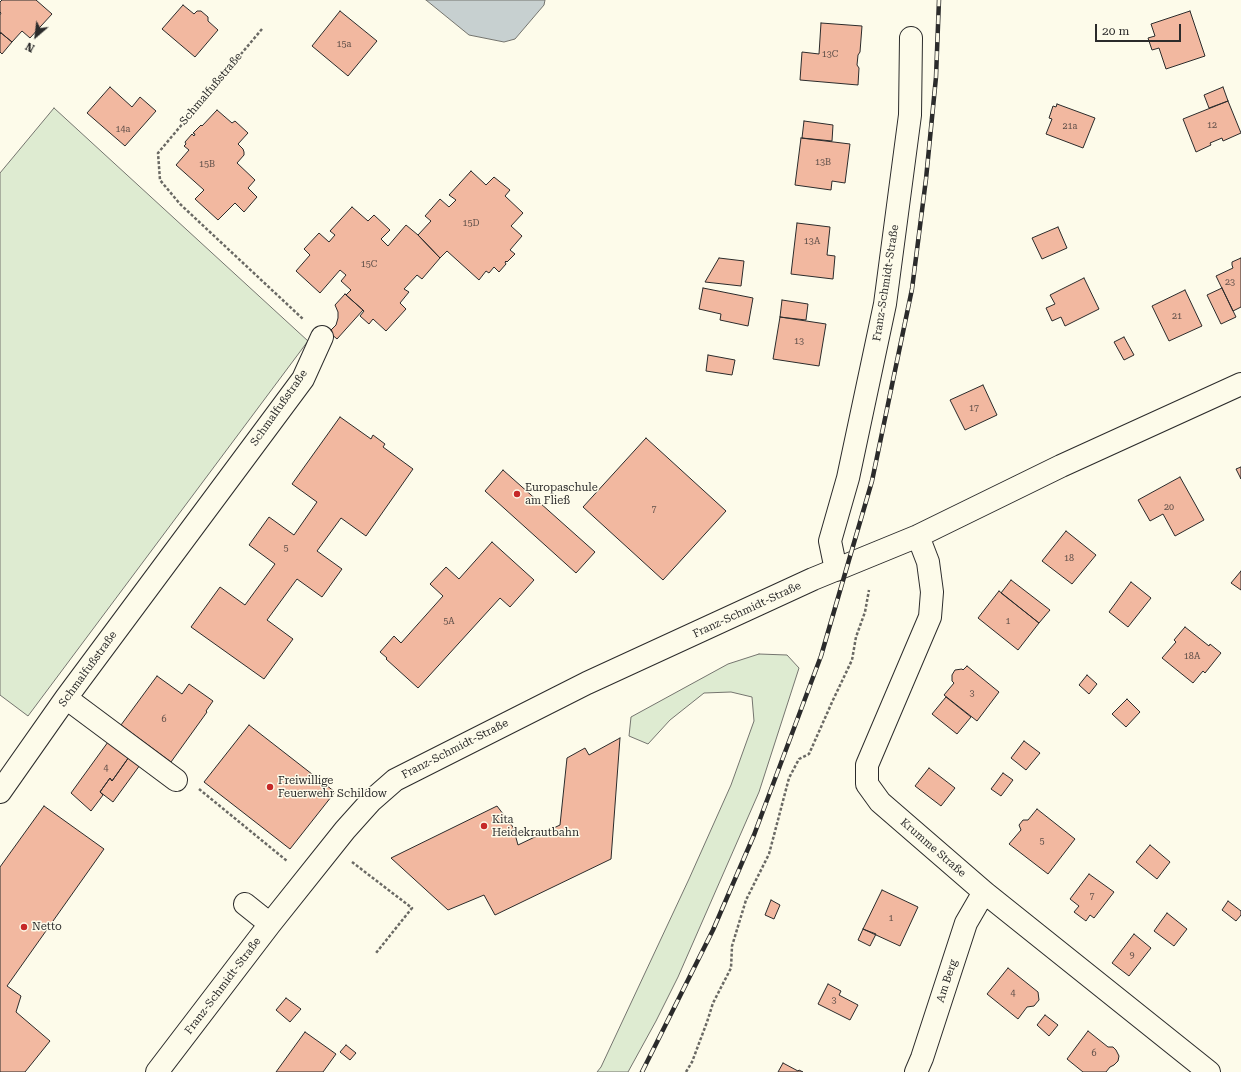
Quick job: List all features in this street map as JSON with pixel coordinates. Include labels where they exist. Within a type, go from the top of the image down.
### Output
[{"type":"street","name":"Franz-Schmidt-Straße","points":[[836,570],[830,541],[848,478],[885,304],[910,115],[911,38]]},
{"type":"street","name":"Schmalfußstraße","points":[[0,792],[66,698],[303,379],[322,336]]},
{"type":"street","name":"Franz-Schmidt-Straße","points":[[156,1072],[270,924],[345,830],[371,801],[395,780],[587,683],[836,570],[918,536],[1061,466],[1241,384]]},
{"type":"street","name":"Krumme Straße","points":[[918,536],[928,562],[932,592],[930,617],[867,765],[867,784],[880,802],[984,892],[1209,1072]]},
{"type":"street","points":[[66,698],[176,780]]},
{"type":"street","name":"Am Berg","points":[[916,1072],[922,1058],[966,923],[984,892]]},
{"type":"street","points":[[245,904],[270,924]]},
{"type":"path","name":"Schmalfußstraße","points":[[262,29],[158,153],[160,180],[180,204],[322,336]]},
{"type":"path","points":[[686,1072],[692,1062],[713,1003],[730,968],[732,946],[746,900],[769,854],[789,778],[799,759],[809,754],[852,660],[856,637],[865,612],[869,590]]},
{"type":"path","points":[[199,789],[307,878]]},
{"type":"path","points":[[352,861],[412,908],[376,953]]},
{"type":"green space","points":[[54,108],[308,341],[28,716],[0,695],[0,173]]},
{"type":"green space","points":[[759,654],[787,655],[799,668],[759,792],[678,977],[628,1072],[597,1072],[601,1067],[689,879],[731,785],[754,721],[752,697],[731,692],[704,693],[670,720],[648,744],[629,736],[631,717],[728,664]]},
{"type":"shaded area","points":[[426,0],[545,0],[544,5],[515,39],[504,42],[469,35]]},
{"type":"building","points":[[2,0],[36,0],[52,14],[30,38],[22,31],[12,42],[0,32],[0,2]]},
{"type":"building","points":[[183,5],[194,14],[197,11],[201,11],[208,17],[208,21],[218,30],[195,57],[162,29]]},
{"type":"building","points":[[340,11],[377,41],[348,76],[312,46]]},
{"type":"building","points":[[1190,11],[1205,56],[1166,69],[1159,48],[1152,50],[1148,38],[1155,36],[1151,24]]},
{"type":"building","points":[[821,23],[862,26],[860,52],[858,55],[857,65],[859,68],[858,85],[800,80],[802,52],[819,54]]},
{"type":"building","points":[[1,33],[12,42],[2,54],[0,52]]},
{"type":"building","points":[[110,87],[132,107],[140,97],[156,111],[125,146],[87,113]]},
{"type":"building","points":[[1223,87],[1228,101],[1209,108],[1204,95]]},
{"type":"building","points":[[1228,101],[1241,133],[1223,141],[1222,138],[1210,143],[1211,145],[1196,152],[1183,119]]},
{"type":"building","points":[[1057,104],[1095,118],[1083,148],[1046,134],[1052,119],[1049,118],[1053,106],[1056,107]]},
{"type":"building","points":[[217,110],[232,123],[235,121],[248,133],[238,144],[243,149],[244,155],[237,163],[255,180],[248,188],[257,197],[244,212],[235,203],[218,220],[195,199],[204,190],[176,165],[189,150],[184,146],[186,144],[185,142],[192,134],[194,136],[195,134],[193,133]]},
{"type":"building","points":[[804,121],[833,125],[832,141],[802,138]]},
{"type":"building","points":[[801,138],[850,144],[845,183],[832,181],[831,190],[795,185]]},
{"type":"building","points":[[471,171],[486,185],[494,177],[510,190],[505,196],[523,213],[511,226],[522,236],[510,250],[515,254],[507,262],[505,262],[506,264],[499,272],[494,267],[489,273],[486,271],[479,280],[447,251],[440,258],[418,235],[431,221],[425,216],[440,199],[449,207],[456,200],[449,195]]},
{"type":"building","points":[[352,207],[368,221],[374,215],[390,230],[381,239],[388,246],[406,225],[440,258],[422,279],[417,275],[404,289],[409,292],[400,303],[406,309],[386,331],[373,319],[369,324],[360,316],[364,311],[346,295],[351,290],[341,281],[346,275],[340,270],[320,293],[296,271],[310,255],[304,249],[319,233],[329,242],[335,235],[330,231]]},
{"type":"building","points":[[797,223],[830,227],[827,255],[835,256],[833,279],[791,274]]},
{"type":"building","points":[[1058,227],[1067,248],[1042,259],[1032,238]]},
{"type":"building","points":[[719,258],[744,261],[741,286],[705,282]]},
{"type":"building","points":[[1241,258],[1241,307],[1233,311],[1216,276],[1233,268],[1232,262]]},
{"type":"building","points":[[1084,278],[1099,309],[1065,326],[1061,317],[1052,321],[1046,308],[1055,304],[1050,295]]},
{"type":"building","points":[[703,288],[753,298],[748,326],[720,320],[721,314],[699,309]]},
{"type":"building","points":[[1222,288],[1236,317],[1221,324],[1207,295]]},
{"type":"building","points":[[1185,290],[1202,326],[1169,341],[1152,306]]},
{"type":"building","points":[[345,294],[363,310],[337,339],[329,332],[336,325],[338,318],[338,312],[335,305]]},
{"type":"building","points":[[782,300],[808,304],[806,320],[780,317]]},
{"type":"building","points":[[780,317],[826,324],[819,366],[773,359]]},
{"type":"building","points":[[1124,337],[1134,355],[1124,360],[1114,342]]},
{"type":"building","points":[[708,355],[735,360],[732,375],[706,371]]},
{"type":"building","points":[[983,385],[997,415],[965,430],[950,400]]},
{"type":"building","points":[[340,417],[371,439],[373,435],[385,444],[383,447],[413,469],[366,536],[341,518],[317,551],[342,569],[322,597],[297,579],[267,620],[293,639],[264,679],[191,627],[220,587],[245,605],[275,564],[249,545],[269,517],[294,535],[317,502],[292,484]]},
{"type":"building","points":[[646,438],[726,511],[663,580],[583,507]]},
{"type":"building","points":[[1241,467],[1241,479],[1236,469]]},
{"type":"building","points":[[503,470],[595,552],[576,573],[485,491]]},
{"type":"building","points":[[1180,477],[1204,520],[1175,536],[1163,514],[1150,521],[1138,500]]},
{"type":"building","points":[[1066,531],[1096,555],[1072,584],[1042,561]]},
{"type":"building","points":[[492,542],[534,580],[510,607],[500,598],[418,688],[380,652],[394,636],[401,643],[443,596],[430,584],[446,567],[459,579]]},
{"type":"building","points":[[1241,571],[1241,590],[1231,583]]},
{"type":"building","points":[[1011,580],[1050,610],[1039,623],[1001,593]]},
{"type":"building","points":[[1131,582],[1151,598],[1128,627],[1109,612]]},
{"type":"building","points":[[999,591],[1039,623],[1018,650],[978,618]]},
{"type":"building","points":[[1185,627],[1209,646],[1210,644],[1221,653],[1205,673],[1203,671],[1193,683],[1162,658],[1176,642],[1174,640]]},
{"type":"building","points":[[967,666],[999,692],[977,721],[944,695],[954,683],[952,681],[952,675],[955,670],[963,670]]},
{"type":"building","points":[[1087,675],[1097,684],[1089,694],[1079,685]]},
{"type":"building","points":[[157,676],[182,694],[189,684],[213,701],[206,711],[207,712],[171,762],[121,725]]},
{"type":"building","points":[[946,697],[971,717],[957,734],[932,714]]},
{"type":"building","points":[[1127,699],[1140,712],[1126,727],[1112,714]]},
{"type":"building","name":"Freiwillige Feuerwehr Schildow","points":[[249,725],[335,792],[290,849],[204,782]]},
{"type":"building","name":"Kita Heidekrautbahn","points":[[620,738],[611,859],[495,915],[484,895],[448,910],[391,858],[497,806],[513,827],[518,845],[560,825],[567,758],[585,748],[589,755]]},
{"type":"building","points":[[1024,741],[1040,753],[1026,770],[1011,758]]},
{"type":"building","points":[[108,742],[129,757],[112,781],[110,778],[100,792],[103,795],[91,811],[71,793]]},
{"type":"building","points":[[129,757],[140,765],[113,802],[100,792],[110,778],[112,781]]},
{"type":"building","points":[[929,768],[955,788],[941,806],[915,786]]},
{"type":"building","points":[[1003,773],[1013,780],[1001,796],[991,789]]},
{"type":"building","name":"Netto","points":[[44,806],[104,849],[7,986],[21,996],[16,1012],[50,1041],[25,1072],[0,1072],[0,867]]},
{"type":"building","points":[[1037,809],[1075,839],[1048,874],[1009,844],[1021,830],[1019,825],[1023,820],[1028,820]]},
{"type":"building","points":[[1150,845],[1170,862],[1157,879],[1136,862]]},
{"type":"building","points":[[1089,874],[1114,892],[1094,918],[1090,915],[1086,921],[1074,912],[1079,906],[1070,899]]},
{"type":"building","points":[[882,890],[918,907],[900,946],[863,929]]},
{"type":"building","points":[[771,900],[780,905],[774,919],[765,915]]},
{"type":"building","points":[[1228,901],[1241,911],[1241,915],[1236,921],[1222,910]]},
{"type":"building","points":[[1167,913],[1187,929],[1174,946],[1154,931]]},
{"type":"building","points":[[863,929],[876,934],[870,946],[858,940]]},
{"type":"building","points":[[1134,934],[1151,948],[1129,976],[1112,963]]},
{"type":"building","points":[[1008,968],[1038,992],[1039,1000],[1034,1006],[1027,1007],[1018,1019],[987,994]]},
{"type":"building","points":[[828,984],[841,991],[839,995],[858,1005],[850,1020],[818,1004]]},
{"type":"building","points":[[286,998],[301,1009],[290,1022],[276,1010]]},
{"type":"building","points":[[1045,1015],[1058,1025],[1049,1036],[1037,1025]]},
{"type":"building","points":[[1088,1031],[1108,1047],[1113,1047],[1119,1056],[1118,1061],[1106,1072],[1083,1072],[1067,1059]]},
{"type":"building","points":[[305,1032],[336,1054],[323,1072],[276,1072]]},
{"type":"building","points":[[346,1045],[356,1053],[350,1060],[340,1052]]},
{"type":"building","points":[[783,1063],[798,1071],[803,1072],[778,1072]]},
{"type":"railway","points":[[642,1072],[713,930],[754,835],[821,656],[872,481],[912,289],[926,179],[936,77],[939,0]]},
{"type":"place","name":"Europaschule am Fließ","points":[[517,494]]},
{"type":"place","name":"Freiwillige Feuerwehr Schildow","points":[[270,787]]},
{"type":"place","name":"Kita Heidekrautbahn","points":[[484,826]]},
{"type":"place","name":"Netto","points":[[24,927]]}]
